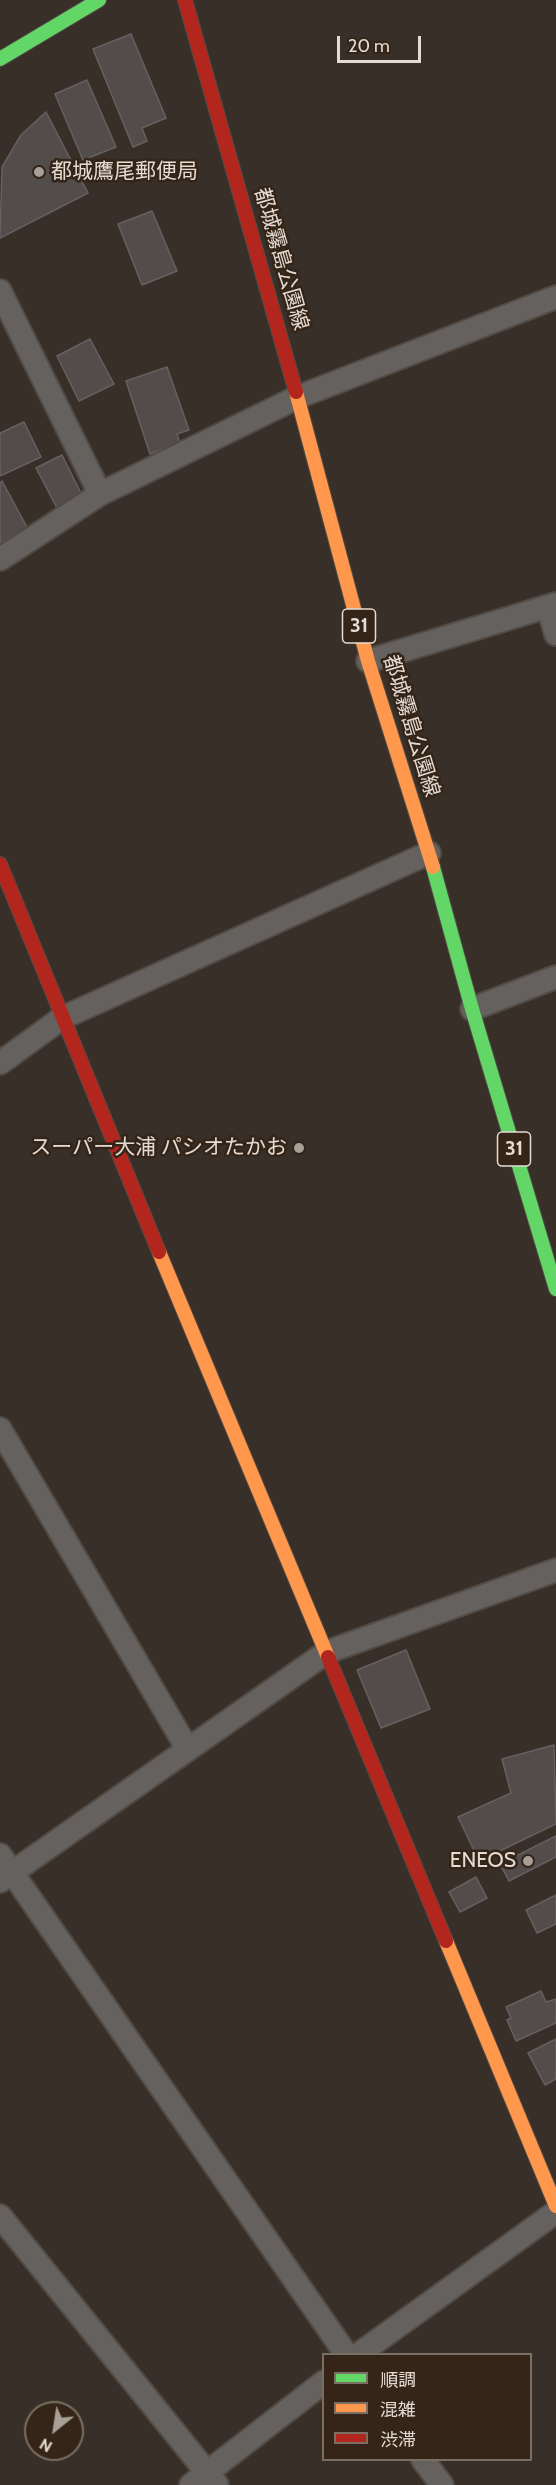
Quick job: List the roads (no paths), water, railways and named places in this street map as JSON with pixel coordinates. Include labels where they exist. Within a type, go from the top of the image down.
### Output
[{"type":"street","points":[[0,59],[99,0]]},
{"type":"street","name":"都城霧島公園線","points":[[185,0],[298,397],[369,661],[429,853],[472,1010],[556,1289]]},
{"type":"street","points":[[0,291],[100,494]]},
{"type":"street","points":[[0,559],[100,494],[298,397],[556,297]]},
{"type":"street","points":[[369,661],[552,605],[556,634]]},
{"type":"street","points":[[0,1063],[62,1018],[429,853]]},
{"type":"street","points":[[0,864],[556,2205],[362,2353]]},
{"type":"street","points":[[472,1010],[556,977]]},
{"type":"street","points":[[0,1430],[187,1748]]},
{"type":"street","points":[[345,2353],[4,1869],[327,1652],[556,1570]]},
{"type":"street","points":[[0,2216],[205,2481],[322,2384]]},
{"type":"street","points":[[424,2461],[442,2485]]},
{"type":"place","name":"都城鷹尾郵便局","points":[[39,172]]},
{"type":"place","name":"スーパー大浦 パシオたかお","points":[[299,1148]]},
{"type":"place","name":"ENEOS","points":[[528,1861]]}]
